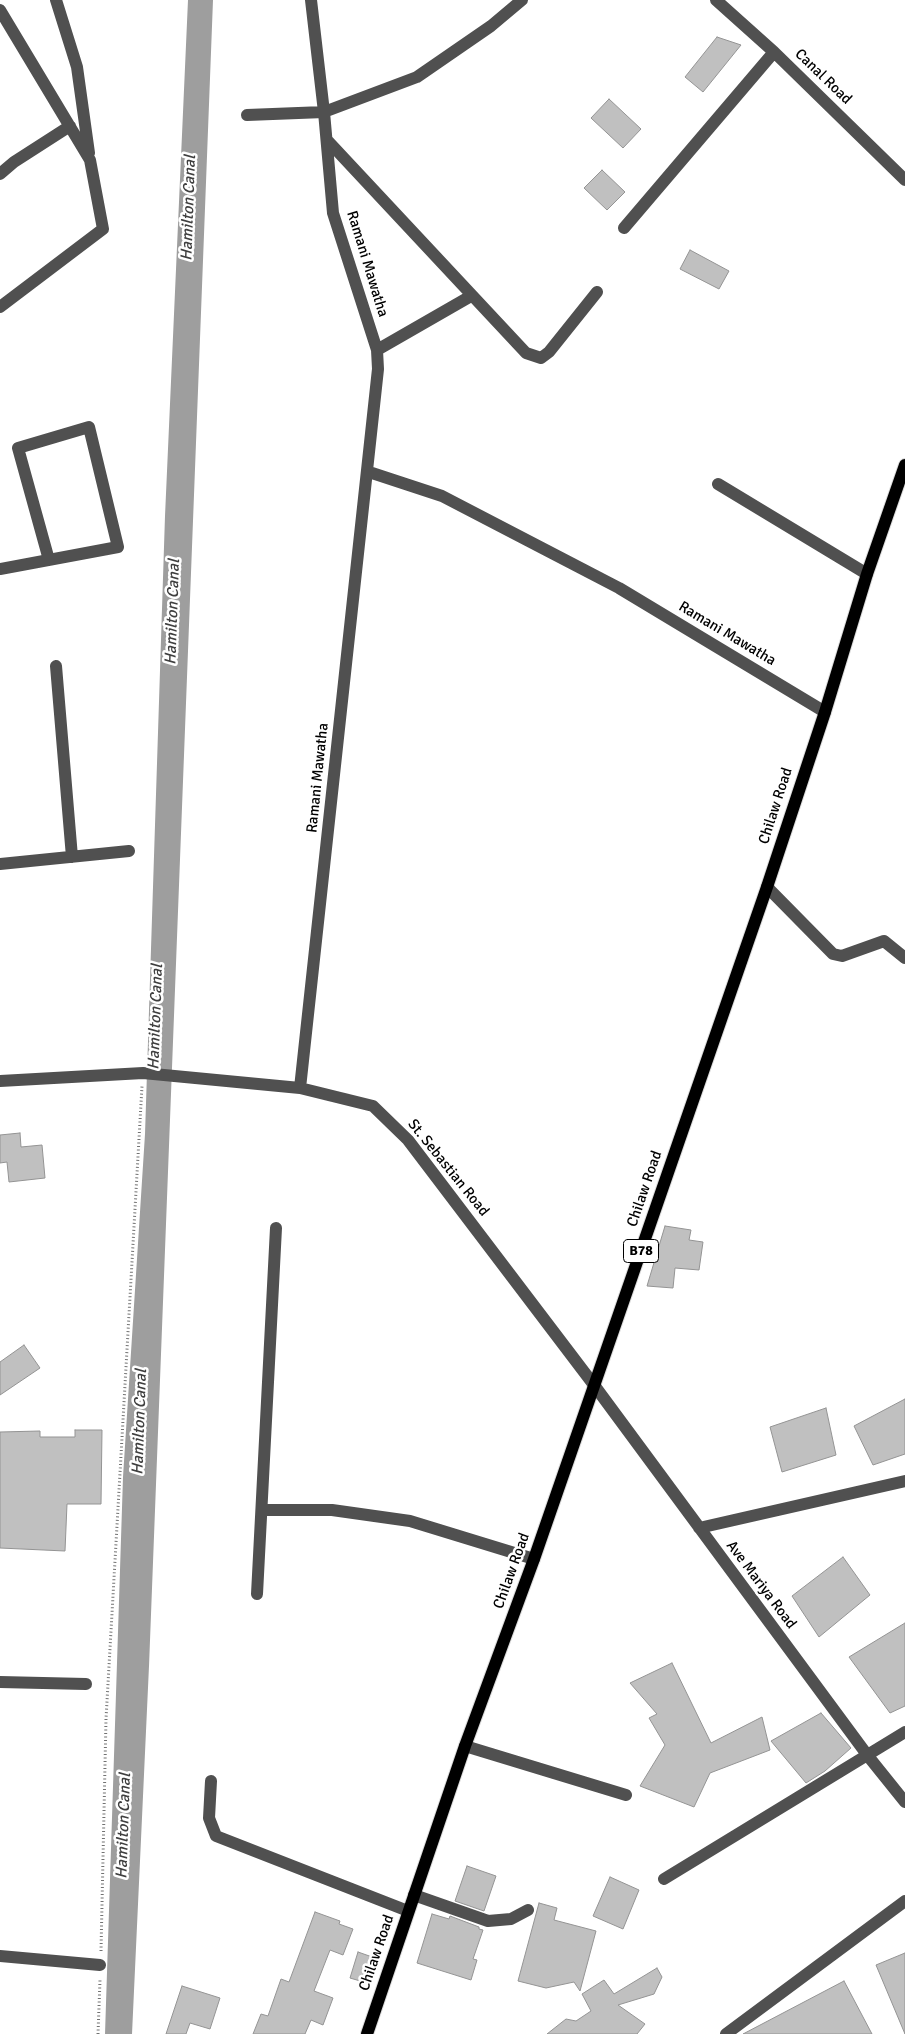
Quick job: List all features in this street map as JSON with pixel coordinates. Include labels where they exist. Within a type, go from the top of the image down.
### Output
[{"type":"main road","name":"Chilaw Road","points":[[368,2034],[465,1746],[534,1559],[767,887],[825,712],[867,574],[905,465]]},
{"type":"street","points":[[0,307],[103,228],[90,160],[77,67],[56,0]]},
{"type":"street","name":"Ramani Mawatha","points":[[300,1088],[369,472],[378,369],[377,350],[333,213],[327,140],[311,0]]},
{"type":"street","points":[[247,115],[324,112],[416,77],[491,26],[522,0]]},
{"type":"street","name":"Canal Road","points":[[716,0],[774,52],[905,180]]},
{"type":"street","points":[[0,10],[90,160]]},
{"type":"street","points":[[624,228],[774,52]]},
{"type":"street","points":[[0,174],[14,162],[70,126]]},
{"type":"street","points":[[327,140],[526,353],[541,358],[549,352],[597,292]]},
{"type":"street","points":[[377,350],[471,296]]},
{"type":"street","points":[[0,569],[49,560],[118,547],[89,428],[18,448],[49,560]]},
{"type":"street","name":"Ramani Mawatha","points":[[369,472],[442,496],[619,588],[825,712]]},
{"type":"street","points":[[718,484],[867,574]]},
{"type":"street","points":[[56,666],[72,857]]},
{"type":"street","points":[[0,864],[129,851]]},
{"type":"street","points":[[767,887],[832,954],[842,956],[884,941],[905,958]]},
{"type":"street","name":"St. Sebastian Road","points":[[0,1081],[143,1073],[300,1088],[373,1106],[408,1140],[594,1385]]},
{"type":"street","points":[[257,1594],[276,1228]]},
{"type":"street","name":"Ave Mariya Road","points":[[594,1385],[868,1756],[905,1802]]},
{"type":"street","points":[[699,1528],[905,1481]]},
{"type":"street","points":[[262,1510],[332,1510],[410,1521],[534,1559]]},
{"type":"street","points":[[0,1682],[86,1684]]},
{"type":"street","points":[[664,1879],[905,1732]]},
{"type":"street","points":[[465,1746],[626,1795]]},
{"type":"street","points":[[211,1781],[209,1818],[216,1836],[408,1912]]},
{"type":"street","points":[[414,1895],[488,1921],[511,1919],[528,1910]]},
{"type":"street","points":[[726,2034],[905,1901]]},
{"type":"street","points":[[0,1956],[100,1965]]},
{"type":"path","points":[[98,2034],[106,1719],[143,1073]]},
{"type":"water","name":"Hamilton Canal","points":[[188,0],[213,0],[149,1666],[132,2034],[105,2034],[123,1477],[145,1134],[165,516]]},
{"type":"building","points":[[717,37],[741,45],[703,92],[685,77]]},
{"type":"building","points":[[609,99],[641,129],[623,148],[591,118]]},
{"type":"building","points":[[602,170],[625,192],[607,210],[584,188]]},
{"type":"building","points":[[690,250],[729,271],[719,289],[680,269]]},
{"type":"building","points":[[20,1133],[21,1147],[42,1145],[45,1178],[9,1182],[7,1162],[0,1163],[0,1135]]},
{"type":"building","points":[[665,1226],[691,1230],[689,1240],[703,1242],[699,1270],[675,1268],[673,1288],[647,1286]]},
{"type":"building","points":[[24,1345],[40,1368],[0,1395],[0,1362]]},
{"type":"building","points":[[905,1399],[905,1454],[873,1465],[854,1426]]},
{"type":"building","points":[[826,1408],[836,1455],[782,1472],[770,1427]]},
{"type":"building","points":[[75,1430],[102,1430],[101,1504],[67,1504],[65,1551],[0,1548],[0,1432],[40,1431],[40,1437],[75,1437]]},
{"type":"building","points":[[843,1557],[870,1595],[819,1637],[792,1596]]},
{"type":"building","points":[[905,1623],[905,1706],[890,1713],[849,1657]]},
{"type":"building","points":[[672,1663],[711,1743],[762,1717],[770,1750],[710,1773],[694,1807],[640,1786],[665,1745],[649,1718],[657,1714],[630,1683]]},
{"type":"building","points":[[821,1713],[851,1748],[825,1771],[806,1783],[771,1741]]},
{"type":"building","points":[[467,1866],[496,1876],[484,1911],[455,1901]]},
{"type":"building","points":[[610,1877],[639,1890],[623,1929],[593,1916]]},
{"type":"building","points":[[539,1903],[557,1908],[554,1920],[596,1931],[580,1991],[574,1982],[546,1988],[518,1981]]},
{"type":"building","points":[[315,1912],[340,1921],[339,1924],[353,1929],[343,1955],[330,1950],[314,1991],[333,1998],[323,2025],[311,2020],[305,2034],[253,2034],[261,2014],[268,2016],[281,1979],[289,1982]]},
{"type":"building","points":[[432,1914],[449,1919],[450,1916],[483,1930],[473,1959],[477,1960],[471,1980],[417,1963]]},
{"type":"building","points":[[358,1952],[375,1958],[367,1983],[350,1978]]},
{"type":"building","points":[[905,1953],[905,2034],[876,1965]]},
{"type":"building","points":[[657,1968],[662,1977],[654,1994],[618,2005],[645,2024],[637,2034],[547,2034],[566,2019],[576,2021],[591,2011],[582,1994],[604,1980],[614,1994]]},
{"type":"building","points":[[844,1981],[872,2034],[743,2034]]},
{"type":"building","points":[[182,1986],[220,1998],[210,2029],[190,2023],[186,2034],[166,2034]]}]
